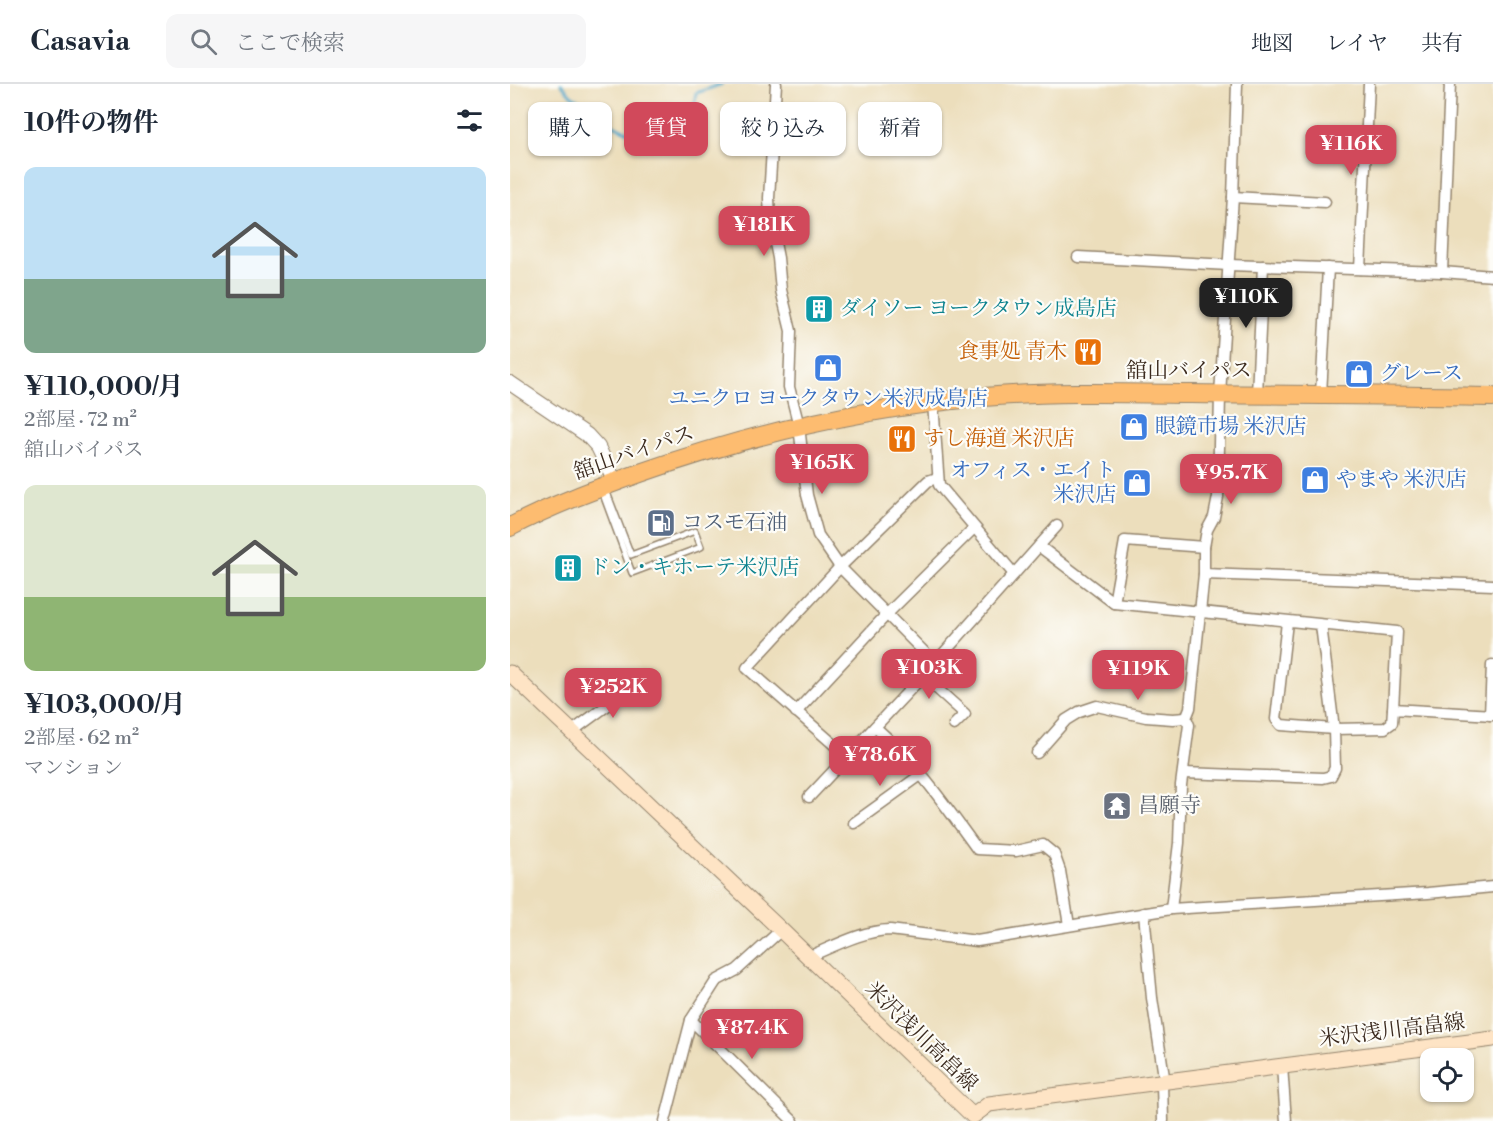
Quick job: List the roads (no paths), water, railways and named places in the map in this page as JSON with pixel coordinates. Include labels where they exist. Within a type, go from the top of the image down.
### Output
[{"type":"highway","name":"舘山バイパス","points":[[510,527],[543,510],[676,460],[799,426],[863,413],[933,403],[982,397],[1056,393],[1493,397]]},
{"type":"main road","name":"米沢浅川高畠線","points":[[510,673],[781,930],[972,1119],[989,1104],[1493,1039]]},
{"type":"street","points":[[776,84],[769,198],[770,218],[778,258],[781,290],[790,324],[792,348],[788,374],[789,387],[799,426],[807,495],[818,535],[840,567],[935,663]]},
{"type":"street","points":[[1171,909],[1179,843],[1181,785],[1188,725],[1186,718],[1190,708],[1204,574],[1204,547],[1218,497],[1220,394],[1233,197],[1237,84]]},
{"type":"street","points":[[1360,269],[1369,84]]},
{"type":"street","points":[[1442,272],[1450,84]]},
{"type":"street","points":[[1233,197],[1325,202]]},
{"type":"street","points":[[1078,257],[1493,276]]},
{"type":"street","points":[[1257,394],[1263,266]]},
{"type":"street","points":[[1321,394],[1328,268]]},
{"type":"street","points":[[510,383],[587,435],[598,447],[607,485]]},
{"type":"street","points":[[933,403],[939,485],[1014,574]]},
{"type":"street","points":[[847,756],[747,668],[840,567],[928,481],[937,478]]},
{"type":"street","points":[[809,797],[935,663],[1057,526]]},
{"type":"street","points":[[796,712],[887,614],[974,528]]},
{"type":"street","points":[[1114,603],[1125,541],[1204,547]]},
{"type":"street","points":[[1039,546],[1114,603],[1397,632],[1392,723],[1385,728],[1334,729],[1281,725],[1276,719],[1287,622]]},
{"type":"street","points":[[1204,574],[1493,585]]},
{"type":"street","points":[[1184,773],[1323,778],[1330,776],[1335,768],[1334,729],[1322,625]]},
{"type":"street","points":[[1393,709],[1492,715],[1492,665]]},
{"type":"street","points":[[923,676],[965,714],[954,725]]},
{"type":"street","points":[[571,732],[638,683]]},
{"type":"street","points":[[1037,753],[1066,720],[1079,712],[1097,706],[1146,717],[1186,718]]},
{"type":"street","points":[[875,727],[895,744],[922,774],[977,849],[1016,851],[1042,845],[1054,854],[1060,871],[1070,925]]},
{"type":"street","points":[[854,823],[922,774]]},
{"type":"street","points":[[808,957],[877,930],[977,940],[1171,909],[1493,887]]},
{"type":"street","points":[[1144,914],[1163,1083],[1163,1121]]},
{"type":"street","points":[[665,1121],[691,1020],[716,981],[737,970],[781,930]]},
{"type":"street","points":[[691,1020],[793,1121]]},
{"type":"street","points":[[1282,1066],[1286,1121]]},
{"type":"lane","points":[[607,485],[631,555],[695,531],[701,547],[632,573],[607,485]]},
{"type":"waterway","points":[[561,84],[595,116],[626,131],[647,135],[664,133],[687,118],[693,110],[696,93],[722,84]]},
{"type":"place","name":"ダイソー ヨークタウン成島店","points":[[819,309]]},
{"type":"place","name":"食事処 青木","points":[[1088,352]]},
{"type":"place","name":"ユニクロ ヨークタウン米沢成島店","points":[[828,368]]},
{"type":"place","name":"グレース","points":[[1359,374]]},
{"type":"place","name":"眼鏡市場 米沢店","points":[[1134,427]]},
{"type":"place","name":"すし海道 米沢店","points":[[902,439]]},
{"type":"place","name":"やまや 米沢店","points":[[1315,480]]},
{"type":"place","name":"オフィス・エイト 米沢店","points":[[1137,483]]},
{"type":"place","name":"コスモ石油","points":[[661,523]]},
{"type":"place","name":"ドン・キホーテ米沢店","points":[[568,568]]},
{"type":"place","name":"昌願寺","points":[[1117,806]]}]
